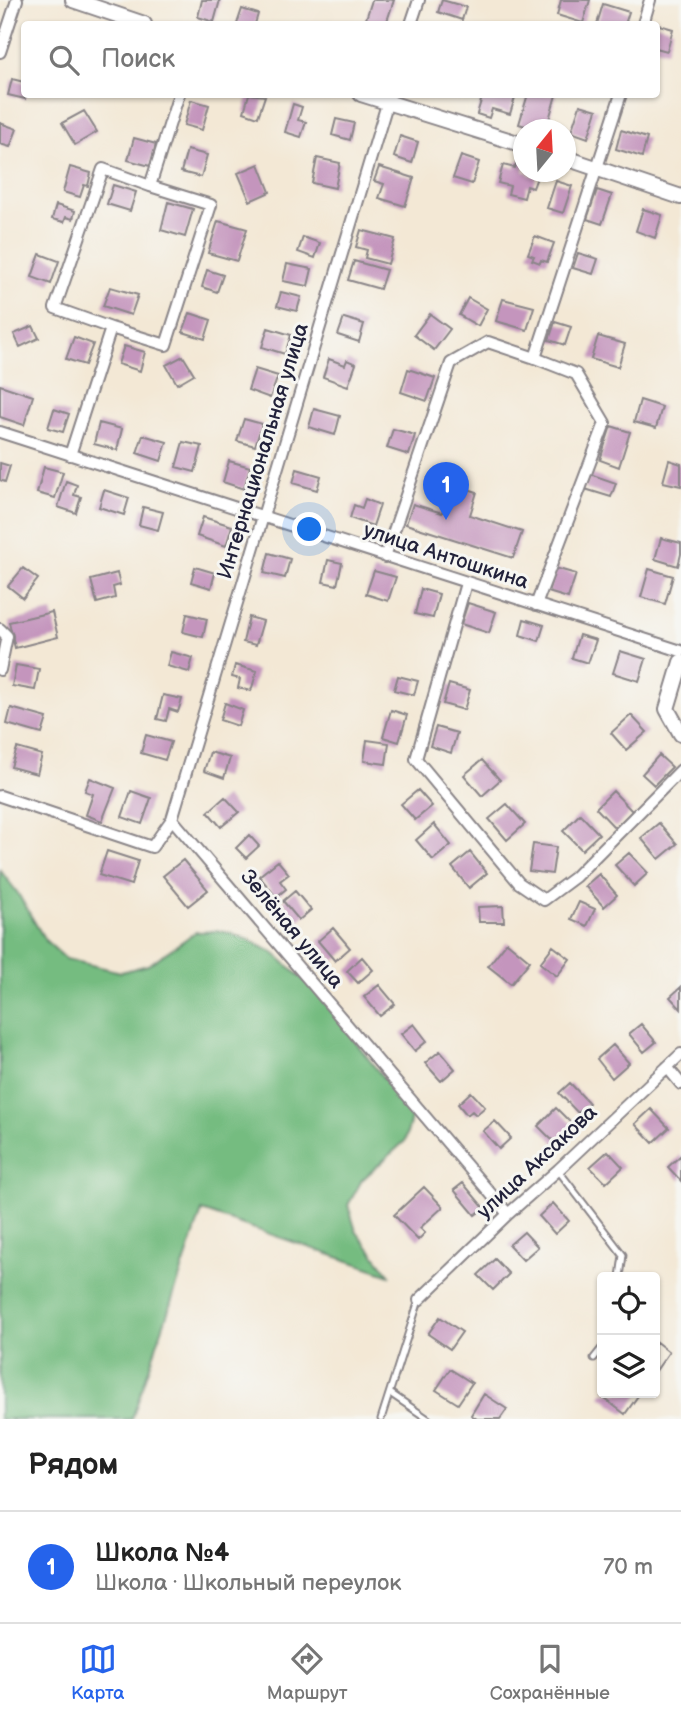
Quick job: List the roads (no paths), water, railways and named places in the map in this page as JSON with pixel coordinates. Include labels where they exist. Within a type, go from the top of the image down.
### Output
[{"type":"street","points":[[0,52],[17,0]]},
{"type":"street","points":[[72,0],[135,21]]},
{"type":"street","points":[[412,21],[419,0]]},
{"type":"street","points":[[644,21],[650,0]]},
{"type":"street","points":[[150,186],[178,98]]},
{"type":"street","points":[[536,358],[620,98]]},
{"type":"street","points":[[389,99],[513,142]]},
{"type":"street","name":"Интернациональная улица","points":[[172,819],[389,99]]},
{"type":"street","points":[[576,161],[681,197]]},
{"type":"street","points":[[103,169],[150,186],[211,205],[166,345],[55,308],[103,169]]},
{"type":"street","points":[[70,455],[111,328]]},
{"type":"street","points":[[385,557],[451,363],[488,342],[576,374],[605,423],[536,605]]},
{"type":"street","name":"улица Антошкина","points":[[0,432],[681,651]]},
{"type":"street","points":[[467,583],[416,759],[519,883],[544,900],[575,877],[681,771]]},
{"type":"street","points":[[0,629],[7,636],[0,670]]},
{"type":"street","points":[[681,662],[667,709],[681,734]]},
{"type":"street","points":[[0,796],[152,847],[172,819]]},
{"type":"street","name":"Зелёная улица","points":[[172,819],[508,1214]]},
{"type":"street","name":"улица Аксакова","points":[[419,1300],[681,1054]]},
{"type":"street","points":[[667,1067],[681,1084]]},
{"type":"lane","points":[[558,1170],[623,1255],[621,1272]]},
{"type":"lane","points":[[381,1419],[419,1300]]},
{"type":"lane","points":[[594,1358],[597,1354]]},
{"type":"lane","points":[[390,1393],[428,1419]]},
{"type":"place","name":"Школа №4","points":[[446,520]]}]
